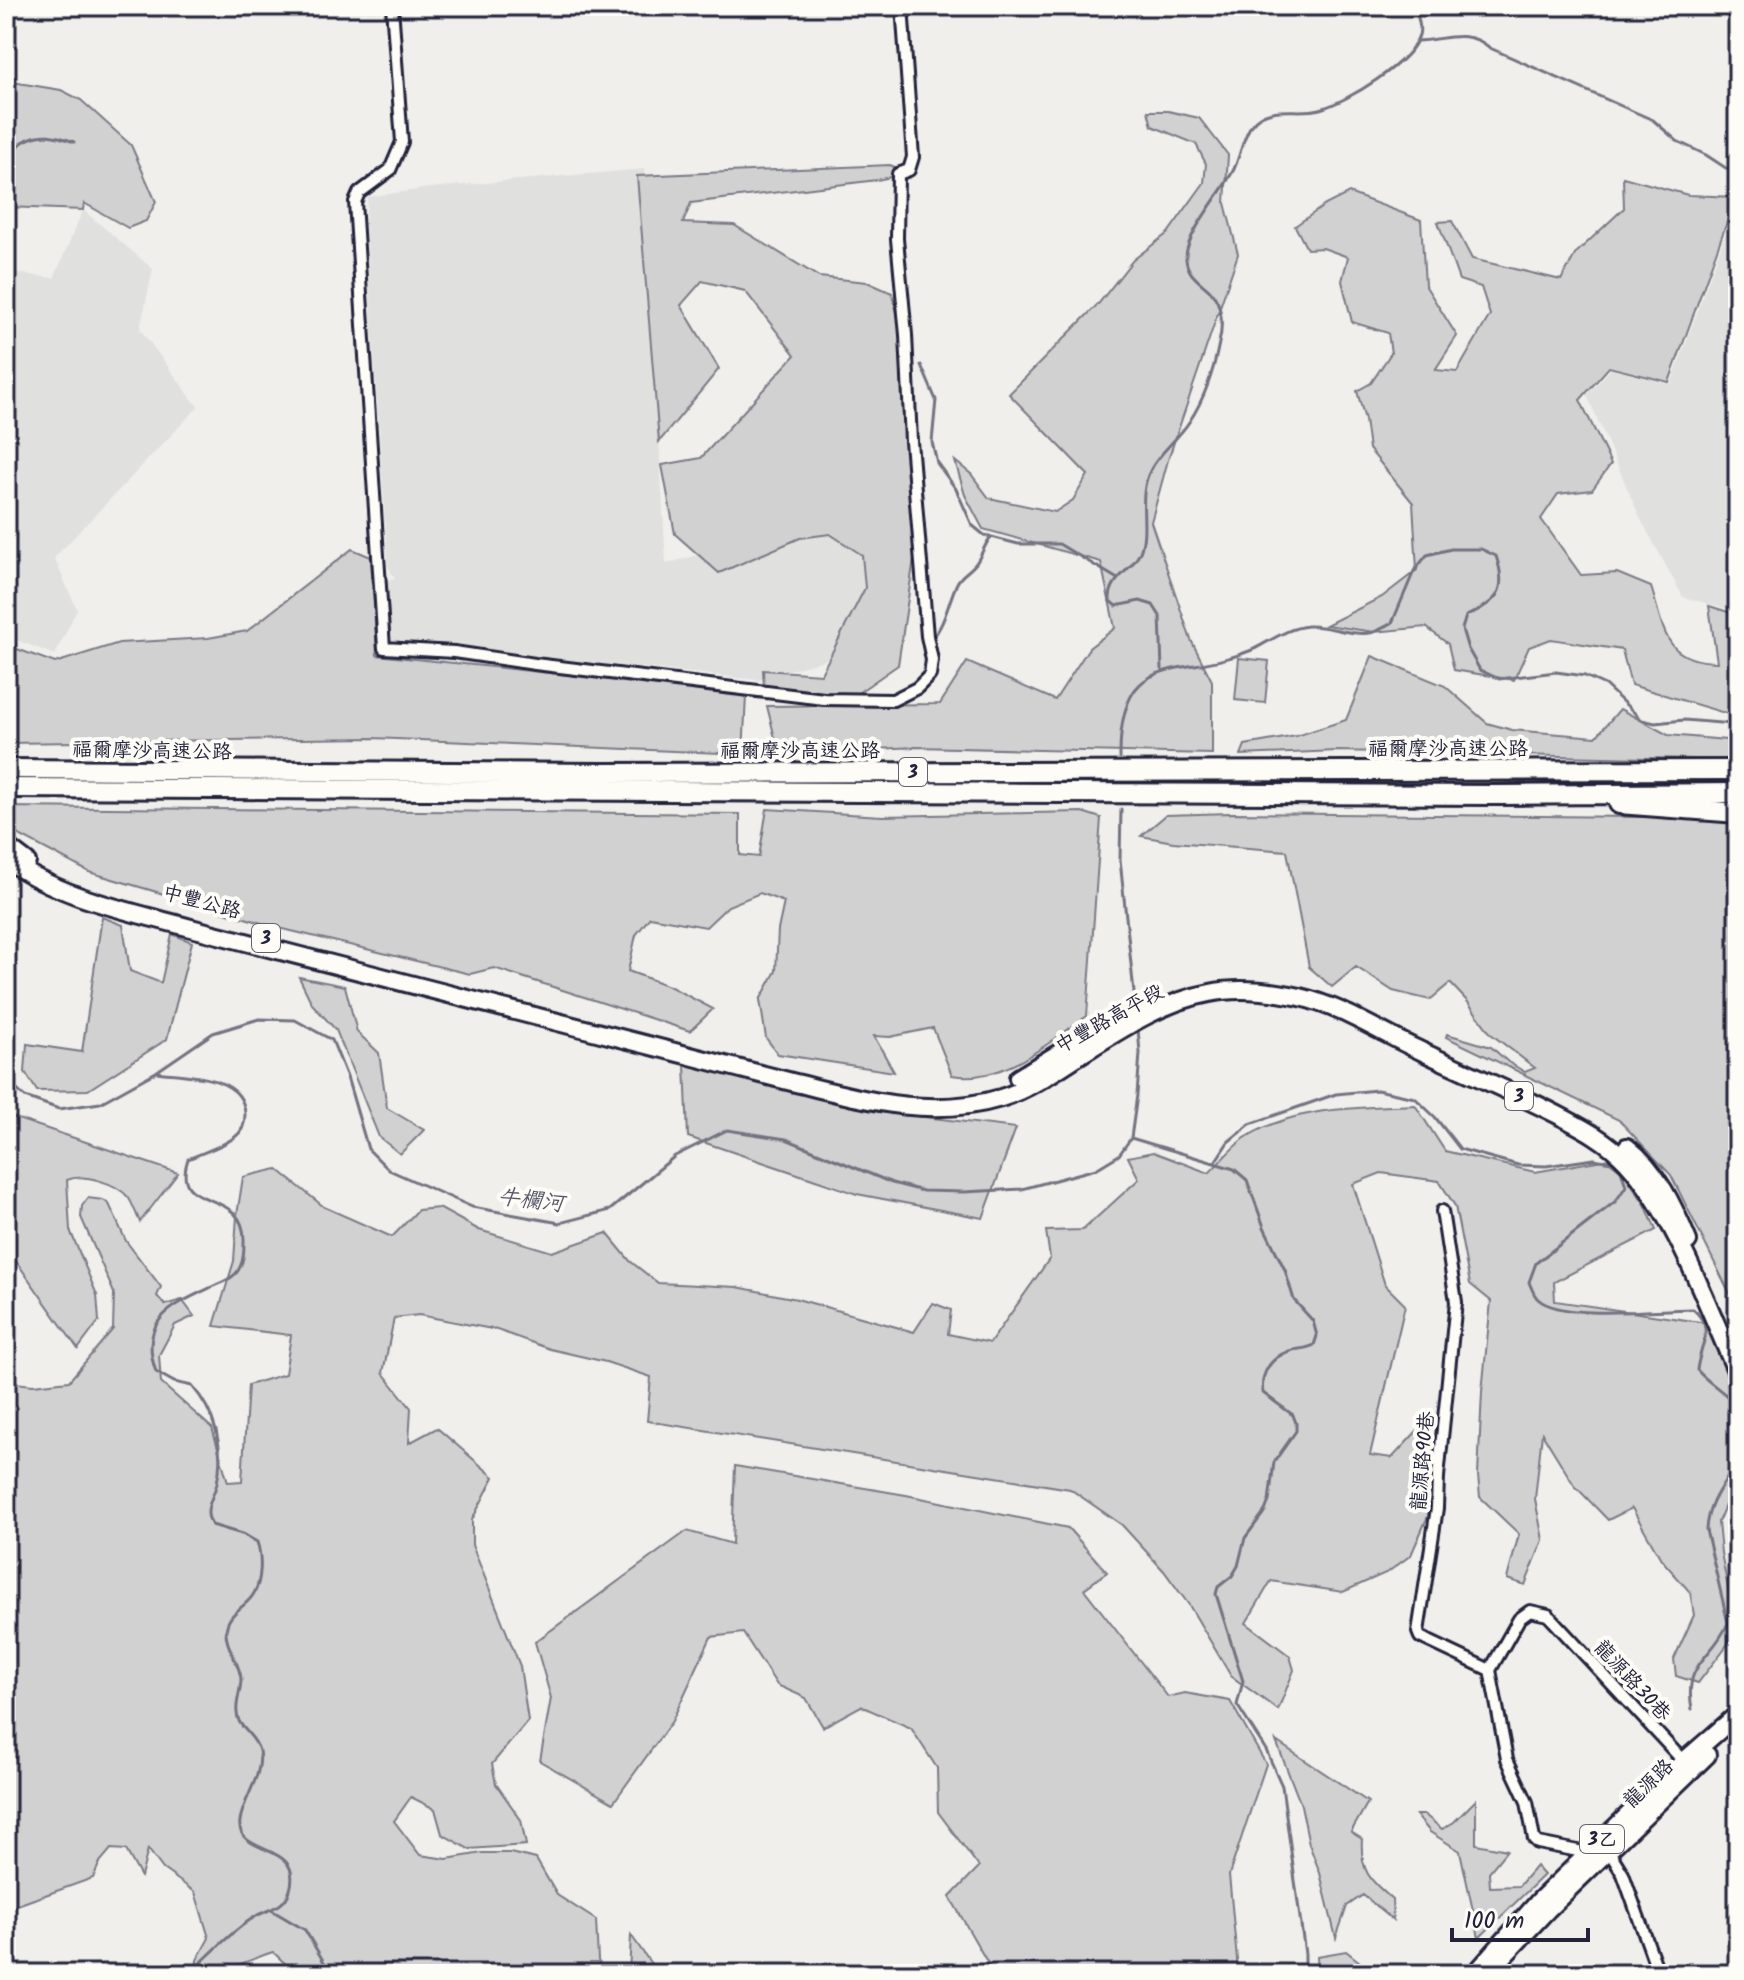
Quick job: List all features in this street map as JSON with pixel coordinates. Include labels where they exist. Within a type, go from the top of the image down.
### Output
[{"type":"highway","points":[[1656,770],[1738,763]]},
{"type":"highway","name":"福爾摩沙高速公路","points":[[6,769],[88,780],[1496,795],[1738,793]]},
{"type":"highway","name":"福爾摩沙高速公路","points":[[6,788],[88,780],[601,773],[1738,770]]},
{"type":"highway","points":[[1496,795],[1738,813]]},
{"type":"main road","name":"中豐公路","points":[[6,846],[29,864],[101,893],[536,1010]]},
{"type":"main road","name":"中豐公路","points":[[6,859],[43,882],[96,902],[536,1010]]},
{"type":"main road","name":"中豐路高平段","points":[[536,1010],[664,1044],[882,1095],[945,1103],[1008,1084],[1171,998],[1239,990],[1301,997],[1361,1021],[1599,1137],[1626,1160],[1647,1186],[1694,1266],[1738,1352]]},
{"type":"main road","name":"中豐路高平段","points":[[1694,1266],[1738,1375]]},
{"type":"main road","name":"3乙","points":[[1485,1972],[1539,1918],[1604,1845],[1738,1714]]},
{"type":"main road","name":"龍源路","points":[[1687,1766],[1738,1727]]},
{"type":"main road","name":"3乙","points":[[1485,1972],[1522,1919],[1588,1853],[1604,1845]]},
{"type":"street","points":[[392,6],[402,142],[390,170],[359,193],[355,202],[384,648],[454,652],[824,699],[893,700],[917,688],[930,675],[932,660],[927,636],[897,239],[898,174],[909,170],[913,157],[902,6]]},
{"type":"street","name":"龍源路90巷","points":[[1442,1211],[1456,1302],[1437,1508],[1418,1632],[1420,1637],[1490,1670]]},
{"type":"street","name":"龍源路30巷","points":[[1490,1670],[1519,1619],[1530,1611],[1548,1615],[1687,1766]]},
{"type":"street","points":[[1490,1670],[1507,1759],[1527,1802],[1534,1839],[1538,1843],[1588,1853]]},
{"type":"street","points":[[1604,1845],[1623,1874],[1657,1969]]},
{"type":"shaded area","points":[[6,81],[61,90],[81,100],[131,145],[156,202],[146,221],[128,228],[84,203],[83,210],[6,207]]},
{"type":"shaded area","points":[[1148,111],[1168,111],[1199,118],[1228,155],[1225,203],[1238,254],[1168,460],[1151,522],[1191,640],[1212,681],[1212,754],[916,747],[779,754],[767,706],[940,704],[967,662],[1055,700],[1089,648],[1115,628],[1101,562],[983,529],[965,495],[955,461],[971,474],[989,498],[1055,512],[1073,500],[1088,475],[1009,394],[1099,303],[1133,260],[1168,233],[1204,183],[1206,164],[1196,144],[1152,126]]},
{"type":"shaded area","points":[[890,165],[909,173],[877,180],[691,203],[683,223],[734,225],[819,277],[867,282],[892,293],[906,349],[918,532],[898,665],[855,695],[764,688],[763,670],[821,674],[865,588],[862,555],[830,534],[800,538],[719,573],[675,534],[662,465],[701,458],[795,355],[745,291],[702,281],[681,305],[719,369],[659,442],[637,176]]},
{"type":"shaded area","points":[[644,169],[666,564],[829,517],[874,561],[844,654],[758,680],[392,641],[386,581],[395,579],[388,566],[365,218],[368,197],[430,188]]},
{"type":"shaded area","points":[[1623,177],[1688,195],[1736,197],[1669,382],[1609,367],[1580,400],[1611,464],[1592,490],[1558,494],[1541,519],[1581,575],[1617,573],[1651,587],[1669,640],[1686,656],[1717,662],[1709,606],[1738,615],[1738,717],[1631,685],[1622,650],[1551,639],[1529,647],[1514,680],[1454,670],[1448,644],[1426,627],[1374,632],[1326,625],[1382,597],[1417,570],[1413,503],[1369,449],[1357,391],[1371,383],[1391,353],[1388,333],[1352,322],[1342,281],[1348,257],[1323,248],[1307,249],[1295,226],[1349,193],[1421,220],[1425,285],[1457,336],[1435,370],[1457,372],[1490,315],[1481,287],[1459,280],[1438,222],[1452,221],[1472,259],[1561,280],[1576,253],[1624,208]]},
{"type":"shaded area","points":[[1738,199],[1738,612],[1683,597],[1641,520],[1587,395],[1611,369],[1671,384]]},
{"type":"shaded area","points":[[83,210],[153,269],[140,329],[198,407],[54,558],[77,609],[55,655],[6,636],[6,272],[54,278]]},
{"type":"shaded area","points":[[352,549],[371,557],[377,655],[725,691],[746,696],[743,754],[373,738],[6,743],[6,645],[55,663],[119,643],[208,638],[247,631]]},
{"type":"shaded area","points":[[1372,656],[1445,686],[1487,723],[1512,730],[1596,737],[1620,709],[1668,735],[1738,741],[1738,760],[1337,751],[1241,755],[1245,745],[1296,736],[1346,720]]},
{"type":"shaded area","points":[[1239,658],[1269,661],[1265,703],[1235,700]]},
{"type":"shaded area","points":[[6,807],[740,814],[740,855],[759,857],[767,809],[882,816],[1082,812],[1101,818],[1087,1016],[1024,1059],[989,1074],[952,1075],[933,1028],[890,1037],[874,1036],[894,1072],[778,1054],[766,1038],[760,1000],[776,971],[778,930],[784,902],[760,893],[728,906],[706,927],[650,917],[636,935],[628,971],[669,986],[713,1009],[690,1031],[494,968],[470,974],[279,928],[89,872],[6,828]]},
{"type":"shaded area","points":[[1166,815],[1738,818],[1738,1310],[1671,1175],[1619,1120],[1446,1037],[1447,1034],[1491,1047],[1525,1072],[1535,1068],[1491,1034],[1450,983],[1430,1000],[1393,991],[1356,967],[1332,987],[1309,967],[1287,851],[1173,842],[1141,836]]},
{"type":"shaded area","points":[[102,917],[123,925],[130,971],[161,983],[172,934],[192,942],[167,1039],[88,1090],[37,1091],[25,1072],[27,1044],[82,1052]]},
{"type":"shaded area","points":[[299,977],[345,986],[357,1032],[379,1053],[387,1108],[424,1130],[400,1154],[379,1137],[336,1030],[312,1004]]},
{"type":"shaded area","points":[[685,1064],[916,1116],[1016,1128],[983,1218],[857,1194],[688,1137]]},
{"type":"shaded area","points":[[1415,1105],[1445,1151],[1535,1172],[1614,1158],[1646,1206],[1656,1230],[1554,1282],[1555,1301],[1707,1323],[1738,1394],[1738,1475],[1718,1522],[1737,1632],[1698,1683],[1676,1676],[1674,1659],[1694,1615],[1690,1592],[1661,1559],[1632,1508],[1608,1520],[1574,1485],[1542,1433],[1535,1499],[1543,1540],[1525,1585],[1507,1579],[1519,1534],[1480,1497],[1478,1475],[1491,1301],[1470,1284],[1455,1206],[1439,1181],[1381,1173],[1353,1184],[1385,1285],[1405,1305],[1370,1455],[1392,1458],[1417,1431],[1426,1456],[1428,1516],[1411,1555],[1388,1572],[1343,1592],[1271,1581],[1246,1623],[1290,1656],[1294,1670],[1278,1710],[1231,1676],[1189,1605],[1164,1571],[1122,1525],[1070,1489],[647,1421],[651,1377],[606,1362],[550,1349],[497,1330],[419,1315],[394,1318],[383,1373],[411,1408],[409,1443],[437,1428],[494,1477],[472,1520],[472,1545],[520,1666],[528,1721],[492,1764],[496,1784],[521,1820],[526,1845],[469,1849],[442,1834],[435,1809],[411,1797],[394,1821],[420,1855],[447,1859],[482,1853],[510,1853],[536,1859],[557,1895],[596,1920],[598,1960],[603,1974],[296,1974],[273,1952],[225,1969],[196,1974],[197,1960],[209,1938],[195,1892],[163,1869],[148,1849],[141,1877],[126,1850],[111,1849],[100,1862],[93,1878],[6,1909],[6,1382],[33,1385],[69,1381],[113,1329],[114,1293],[81,1217],[82,1206],[88,1198],[109,1204],[126,1241],[161,1287],[157,1296],[165,1305],[182,1300],[194,1316],[175,1325],[159,1355],[161,1383],[212,1428],[228,1482],[242,1481],[248,1385],[285,1374],[291,1335],[214,1326],[234,1261],[243,1177],[277,1169],[324,1207],[392,1237],[418,1210],[439,1208],[479,1230],[552,1252],[607,1233],[630,1261],[658,1283],[737,1287],[797,1299],[914,1332],[933,1303],[951,1310],[948,1334],[990,1343],[1050,1258],[1046,1231],[1083,1230],[1139,1179],[1128,1157],[1153,1152],[1209,1173],[1245,1138],[1284,1120],[1350,1108]]},
{"type":"shaded area","points":[[6,1115],[178,1173],[140,1222],[128,1197],[116,1187],[91,1179],[67,1180],[70,1230],[97,1295],[99,1321],[78,1349],[6,1247]]},
{"type":"shaded area","points":[[735,1466],[906,1495],[1068,1528],[1107,1572],[1084,1589],[1168,1697],[1185,1693],[1230,1701],[1266,1764],[1229,1875],[1238,1970],[1233,1974],[994,1974],[950,1897],[979,1867],[938,1812],[937,1768],[911,1728],[861,1706],[823,1727],[806,1698],[777,1685],[743,1633],[711,1637],[672,1721],[613,1803],[540,1761],[551,1698],[535,1642],[687,1531],[732,1544]]},
{"type":"shaded area","points":[[1738,1511],[1738,1580],[1732,1545]]},
{"type":"shaded area","points":[[1276,1741],[1368,1802],[1351,1832],[1362,1839],[1368,1874],[1392,1899],[1393,1920],[1363,1895],[1347,1906],[1336,1938],[1301,1805]]},
{"type":"shaded area","points":[[1476,1800],[1476,1844],[1507,1850],[1489,1872],[1490,1887],[1519,1886],[1536,1866],[1544,1875],[1479,1938],[1460,1851],[1430,1832],[1416,1815],[1425,1815],[1442,1829],[1454,1822]]},
{"type":"shaded area","points":[[631,1935],[656,1971],[658,1974],[629,1974]]},
{"type":"shaded area","points":[[1346,1951],[1375,1974],[1318,1974],[1317,1956]]},
{"type":"waterway","points":[[1162,669],[1160,616],[1153,605],[1140,601],[1116,606],[1110,601],[1113,586],[1132,565],[1143,543],[1144,490],[1151,469],[1194,413],[1208,384],[1217,353],[1220,310],[1215,297],[1187,265],[1191,238],[1234,169],[1252,124],[1266,114],[1311,111],[1332,105],[1377,80],[1414,46],[1420,28],[1415,6]]},
{"type":"waterway","points":[[1417,41],[1473,38],[1653,120],[1677,141],[1738,176]]},
{"type":"waterway","points":[[6,152],[42,135],[74,142]]},
{"type":"waterway","points":[[921,365],[936,400],[932,442],[937,463],[956,489],[972,525],[984,535],[1018,544],[1059,544],[1116,578]]},
{"type":"waterway","points":[[931,640],[943,620],[957,583],[976,563],[990,538]]},
{"type":"waterway","points":[[1120,758],[1122,722],[1130,698],[1142,682],[1158,673],[1252,650],[1300,627],[1316,626],[1362,634],[1378,630],[1392,623],[1414,571],[1427,555],[1451,549],[1481,549],[1496,556],[1499,568],[1498,594],[1486,606],[1466,616],[1462,629],[1468,649],[1480,670],[1499,679],[1556,672],[1585,676],[1605,685],[1642,720],[1655,723],[1684,720],[1733,724],[1738,728]]},
{"type":"waterway","points":[[1121,809],[1120,860],[1135,1002]]},
{"type":"waterway","name":"牛欄河","points":[[6,1080],[25,1097],[59,1109],[100,1103],[156,1072],[213,1033],[259,1019],[295,1020],[332,1040],[347,1077],[368,1149],[389,1170],[472,1207],[560,1223],[610,1210],[675,1156],[727,1130],[786,1139],[892,1183],[923,1191],[1022,1189],[1096,1169],[1119,1155],[1131,1138],[1140,1053],[1138,1029]]},
{"type":"waterway","points":[[156,1072],[224,1084],[242,1102],[245,1115],[243,1127],[235,1137],[188,1159],[185,1176],[189,1187],[198,1195],[223,1205],[234,1213],[242,1225],[244,1255],[241,1264],[230,1278],[186,1299],[163,1316],[151,1338],[151,1354],[156,1372],[174,1382],[192,1386],[212,1419],[220,1457],[217,1483],[208,1509],[209,1520],[212,1525],[245,1535],[257,1542],[259,1548],[260,1569],[256,1590],[232,1616],[226,1633],[241,1679],[237,1716],[258,1747],[260,1760],[240,1821],[241,1832],[257,1846],[279,1856],[292,1874],[290,1890],[284,1901],[244,1924],[189,1974]]},
{"type":"waterway","points":[[1215,1162],[1228,1142],[1250,1124],[1336,1094],[1377,1090],[1415,1098],[1435,1117],[1460,1149],[1518,1165],[1546,1166],[1594,1159],[1611,1162],[1621,1170],[1626,1186],[1616,1201],[1536,1263],[1529,1282],[1534,1294],[1550,1306],[1589,1312],[1693,1309],[1700,1316],[1705,1330],[1697,1370],[1738,1407]]},
{"type":"waterway","points":[[1131,1138],[1234,1169],[1247,1180],[1264,1227],[1285,1270],[1294,1300],[1313,1321],[1317,1336],[1314,1345],[1289,1351],[1276,1358],[1265,1373],[1263,1393],[1293,1415],[1296,1431],[1274,1462],[1265,1511],[1245,1538],[1238,1566],[1232,1576],[1218,1587],[1216,1594],[1243,1681],[1237,1705],[1266,1750],[1282,1786],[1305,1954],[1305,1974]]},
{"type":"waterway","points":[[1692,1709],[1690,1693],[1695,1670],[1728,1623],[1706,1530],[1713,1502],[1738,1460]]},
{"type":"waterway","points":[[273,1911],[305,1930],[331,1974]]}]
